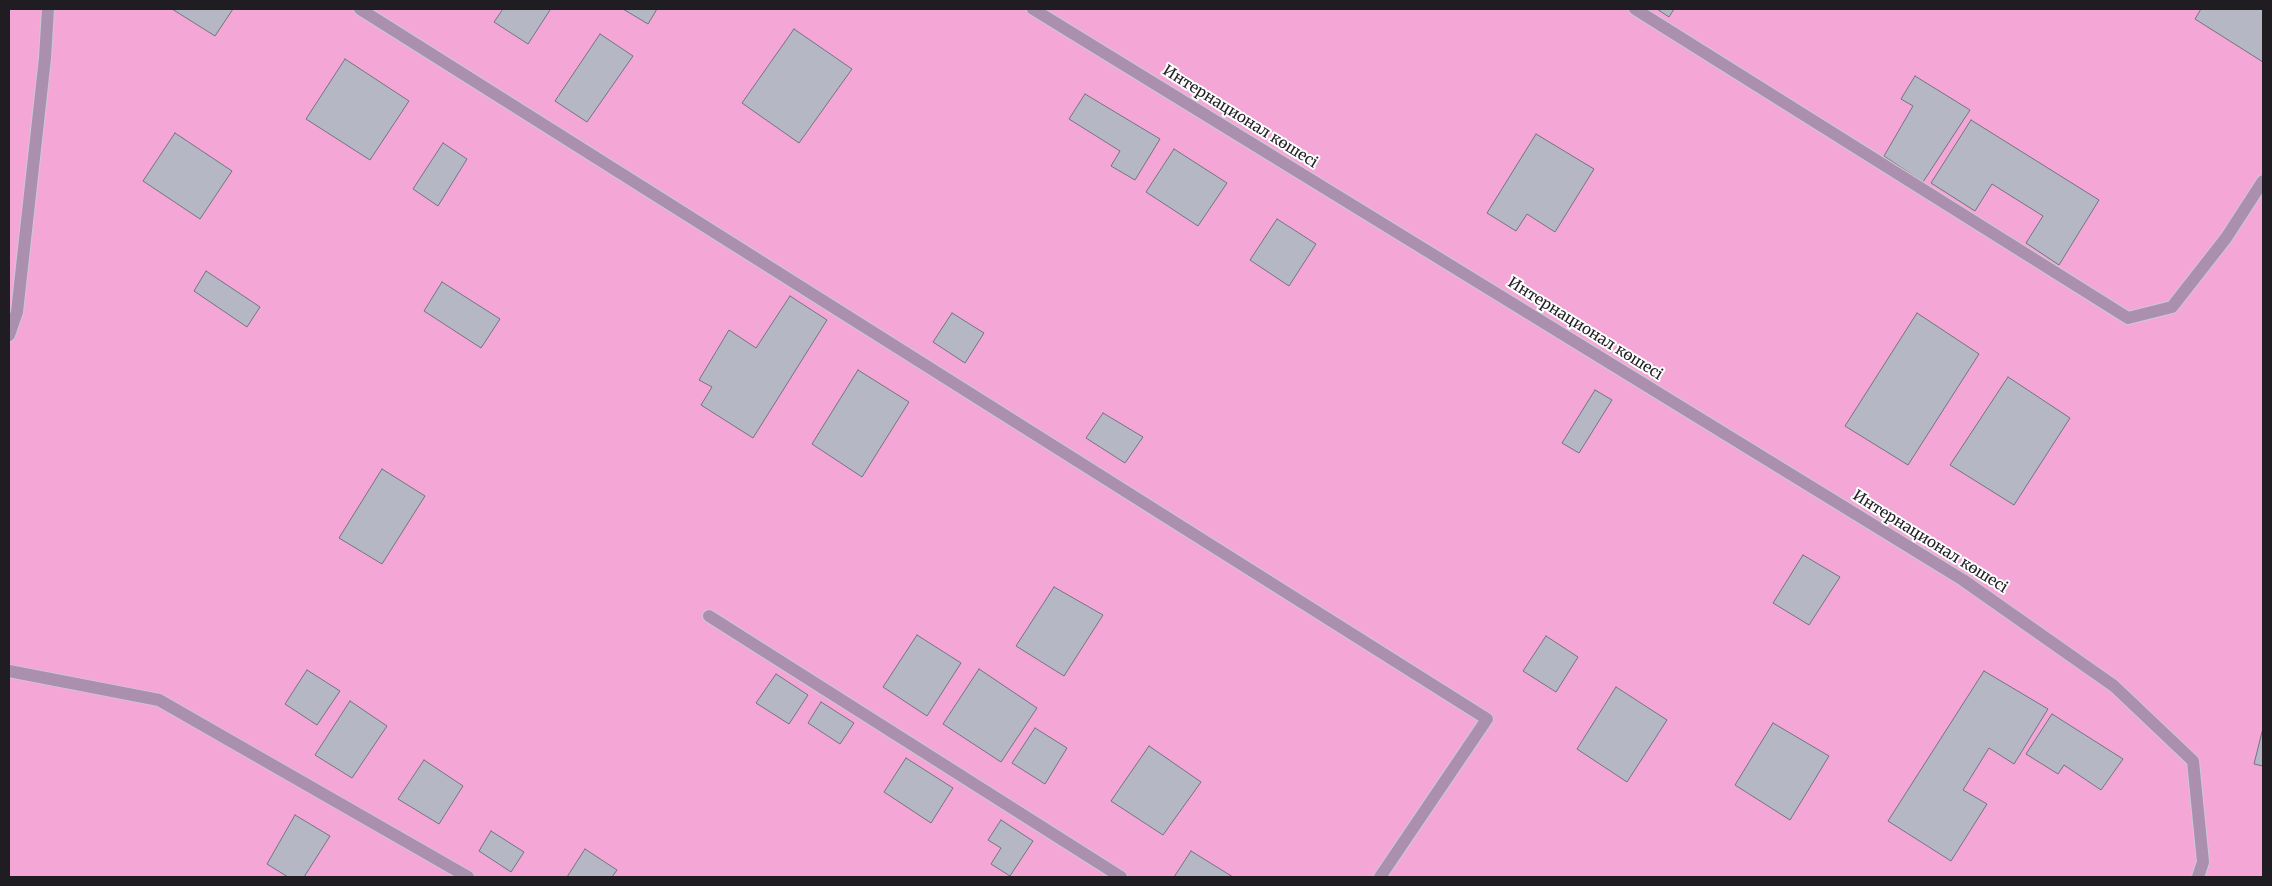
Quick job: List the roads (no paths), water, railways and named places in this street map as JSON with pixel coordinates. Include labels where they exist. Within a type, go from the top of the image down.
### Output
[{"type":"street","points":[[9,335],[16,312],[45,58],[48,9]]},
{"type":"street","points":[[360,9],[1487,719],[1380,877]]},
{"type":"street","name":"Интернационал көшесі","points":[[1033,9],[1955,575],[2114,686],[2193,761],[2203,862],[2198,877]]},
{"type":"street","points":[[1635,9],[2128,318],[2172,308],[2226,238],[2263,180]]},
{"type":"street","points":[[709,616],[1121,877]]},
{"type":"street","points":[[9,671],[159,700],[468,877]]}]
